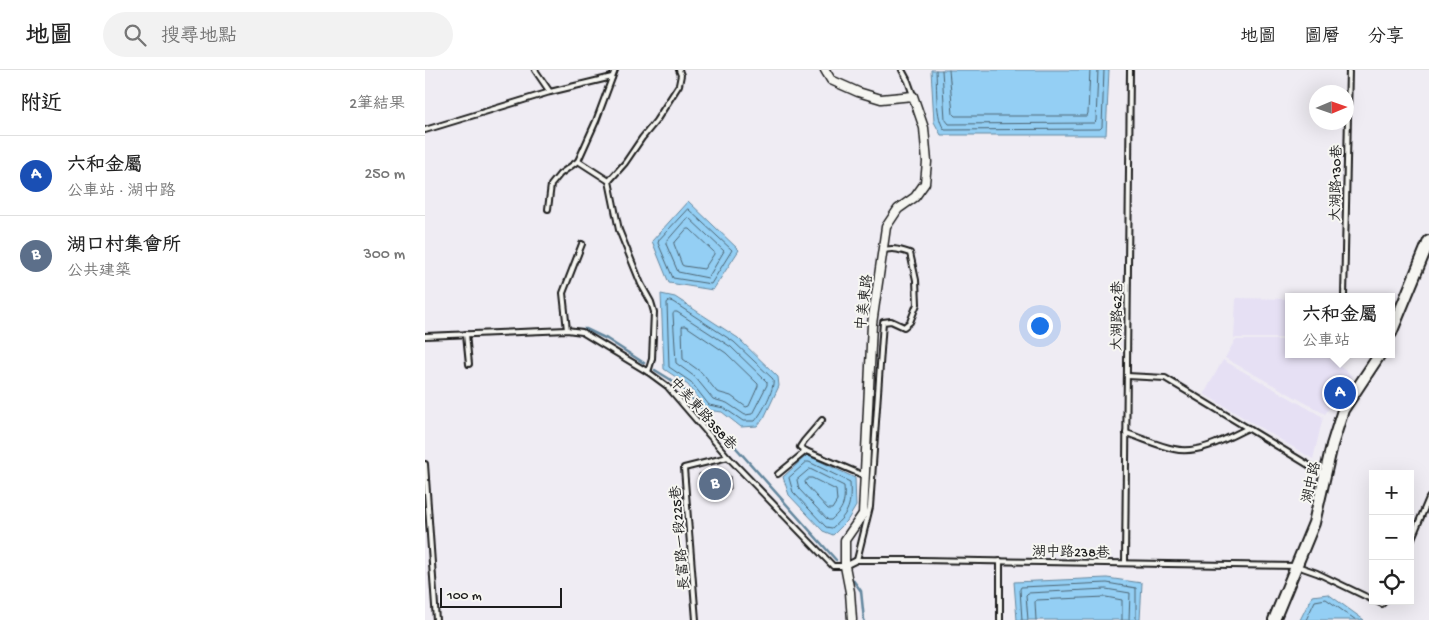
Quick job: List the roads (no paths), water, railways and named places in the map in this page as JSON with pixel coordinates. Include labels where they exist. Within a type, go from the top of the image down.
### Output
[{"type":"street","points":[[825,70],[831,80],[858,92],[881,99],[913,96]]},
{"type":"street","name":"中美東路","points":[[852,620],[850,592],[845,566],[845,540],[863,514],[872,324],[886,227],[898,209],[915,198],[925,183],[927,162],[924,128],[913,96]]},
{"type":"street","points":[[1395,323],[1429,241]]},
{"type":"street","name":"湖中路","points":[[1273,620],[1314,524],[1332,445],[1343,410],[1377,358]]},
{"type":"lane","points":[[535,70],[550,92]]},
{"type":"lane","points":[[548,209],[551,185],[560,174],[578,161],[596,121],[615,70]]},
{"type":"lane","points":[[609,181],[625,163],[675,92],[681,75],[679,70]]},
{"type":"lane","points":[[902,70],[913,96]]},
{"type":"lane","name":"大湖路62巷","points":[[1125,562],[1130,70]]},
{"type":"lane","name":"大湖路130巷","points":[[1344,293],[1349,70]]},
{"type":"lane","points":[[425,130],[550,92],[612,77]]},
{"type":"lane","points":[[578,161],[609,181],[619,230],[641,284],[651,302],[654,312],[652,359],[648,372]]},
{"type":"lane","points":[[567,330],[563,293],[582,244]]},
{"type":"lane","points":[[857,560],[870,507],[883,322],[891,321],[904,327],[910,322],[917,304],[916,280],[910,253],[899,249],[882,251]]},
{"type":"lane","name":"中美東路358巷","points":[[425,336],[567,330],[582,332],[648,372],[667,386],[728,457],[833,566],[845,566]]},
{"type":"lane","points":[[466,334],[469,364]]},
{"type":"lane","points":[[1127,376],[1165,378],[1325,475]]},
{"type":"lane","points":[[822,420],[800,447],[865,476]]},
{"type":"lane","points":[[1126,433],[1176,450],[1218,443],[1248,428]]},
{"type":"lane","points":[[778,474],[806,451]]},
{"type":"lane","name":"長富路一段225巷","points":[[696,620],[685,468],[728,457]]},
{"type":"lane","points":[[425,464],[436,620]]},
{"type":"lane","points":[[1414,534],[1429,498]]},
{"type":"lane","name":"湖中路238巷","points":[[845,566],[857,560],[1125,562],[1297,566],[1317,573],[1369,599]]},
{"type":"lane","points":[[1000,561],[1000,620]]},
{"type":"water","points":[[931,70],[1109,70],[1106,135],[941,135],[934,122]]},
{"type":"water","points":[[688,201],[739,250],[713,290],[669,283],[652,241]]},
{"type":"water","points":[[661,294],[675,297],[738,338],[778,377],[779,386],[764,418],[757,426],[741,427],[722,412],[706,410],[688,385],[664,369]]},
{"type":"water","points":[[807,455],[855,478],[856,506],[847,521],[833,535],[823,531],[789,495],[783,477]]},
{"type":"water","points":[[1107,578],[1142,583],[1140,620],[1017,620],[1014,582]]},
{"type":"water","points":[[1328,594],[1364,620],[1300,620],[1312,596]]},
{"type":"waterway","points":[[574,329],[586,329],[607,339],[644,363]]},
{"type":"waterway","points":[[655,370],[681,386],[836,560]]},
{"type":"waterway","points":[[850,576],[861,591],[864,620]]},
{"type":"place","name":"六和金屬","points":[[1340,393]]},
{"type":"place","name":"湖口村集會所","points":[[715,484]]}]
